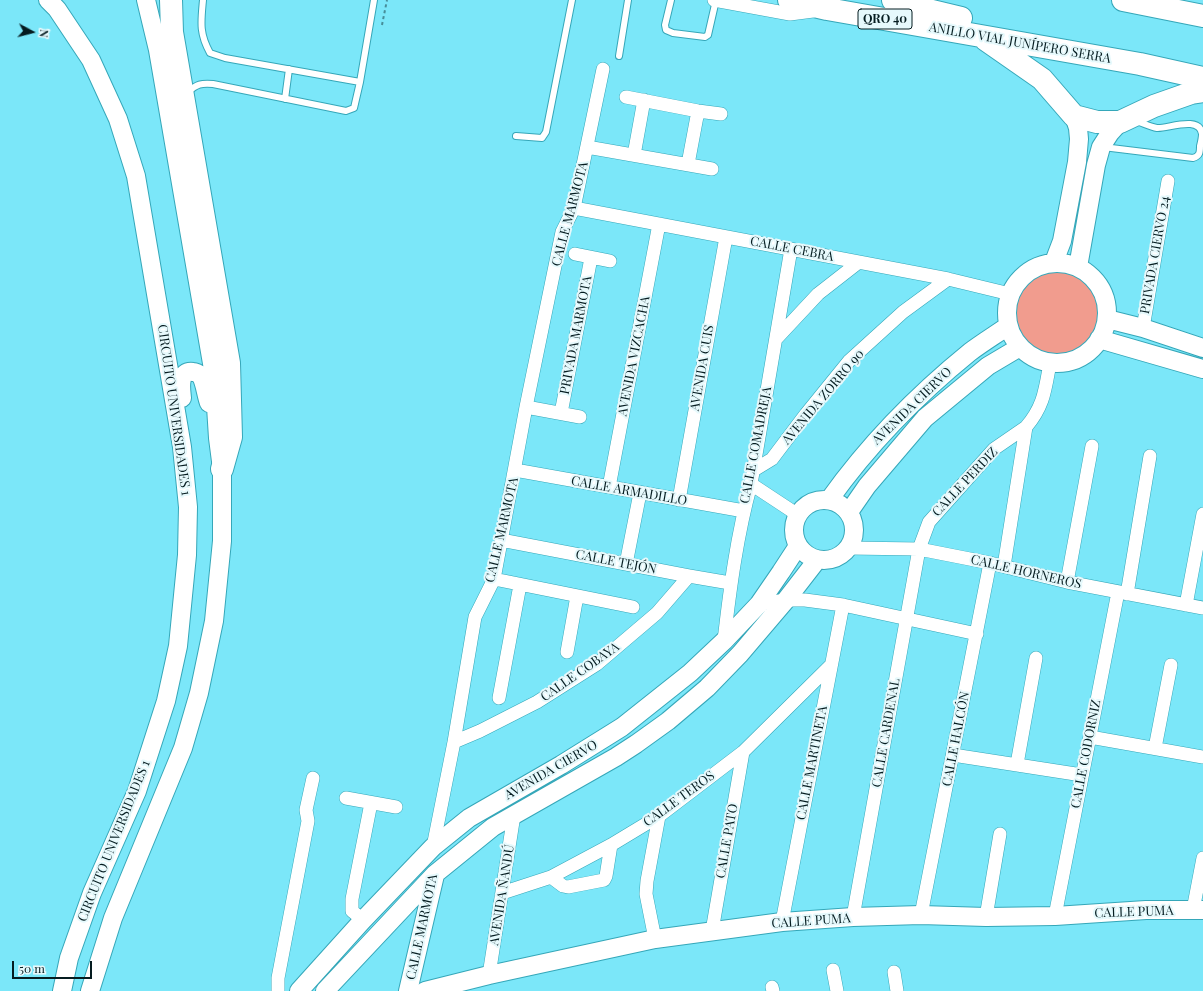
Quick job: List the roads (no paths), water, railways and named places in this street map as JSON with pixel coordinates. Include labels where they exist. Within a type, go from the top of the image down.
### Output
[{"type":"highway","points":[[171,0],[172,32],[229,363],[231,437],[222,468]]},
{"type":"highway","name":"ANILLO VIAL JUNÍPERO SERRA","points":[[789,0],[827,9],[1140,64],[1203,78]]},
{"type":"highway","points":[[893,0],[899,3],[1114,54],[1140,64]]},
{"type":"highway","points":[[1123,0],[1150,2],[1192,12]]},
{"type":"highway","points":[[982,37],[1042,79],[1074,116],[1097,122],[1125,120],[1154,106],[1191,93],[1203,91]]},
{"type":"street","name":"CIRCUITO UNIVERSIDADES 1","points":[[48,0],[57,9],[91,60],[118,119],[136,176],[182,447],[188,507],[188,555],[178,646],[166,701],[137,791],[92,893],[69,958],[62,991]]},
{"type":"street","points":[[91,990],[113,918],[183,748],[199,693],[214,622],[222,541],[222,468],[218,438],[214,376],[158,50],[146,0]]},
{"type":"street","points":[[715,0],[790,14],[827,9]]},
{"type":"street","name":"CALLE MARMOTA","points":[[408,991],[435,874],[433,847],[454,742],[474,617],[494,578],[526,407],[562,232],[574,208],[588,147],[603,69]]},
{"type":"street","points":[[626,97],[721,114]]},
{"type":"street","points":[[634,155],[644,100]]},
{"type":"street","points":[[688,164],[698,111]]},
{"type":"street","points":[[1054,262],[1062,241],[1077,162],[1079,139],[1078,128],[1074,116]]},
{"type":"street","points":[[1078,267],[1096,165],[1101,147],[1110,133],[1125,120]]},
{"type":"street","points":[[588,147],[712,169]]},
{"type":"street","points":[[1077,162],[1096,165]]},
{"type":"street","name":"PRIVADA CIERVO 24","points":[[1143,328],[1168,181]]},
{"type":"street","name":"CALLE CEBRA","points":[[574,208],[948,279],[1010,294]]},
{"type":"street","name":"AVENIDA VIZCACHA","points":[[609,487],[658,224]]},
{"type":"street","name":"AVENIDA CUIS","points":[[679,500],[726,237]]},
{"type":"street","name":"CALLE COMADREJA","points":[[724,641],[730,583],[744,511],[754,470],[791,249]]},
{"type":"street","points":[[575,254],[610,261]]},
{"type":"street","name":"PRIVADA MARMOTA","points":[[560,413],[591,258]]},
{"type":"street","points":[[776,340],[818,294],[860,262]]},
{"type":"street","points":[[1054,262],[1065,263],[1078,267],[1090,275],[1099,286],[1105,299],[1107,318],[1100,339],[1091,350],[1079,358],[1065,363],[1050,363],[1034,358],[1020,348],[1012,338],[1008,326],[1006,310],[1010,294],[1017,281],[1027,272],[1040,265],[1054,262]]},
{"type":"street","name":"AVENIDA ZORRO 90","points":[[754,470],[772,459],[806,414],[850,361],[903,312],[948,279]]},
{"type":"street","points":[[1107,318],[1203,348]]},
{"type":"street","name":"AVENIDA CIERVO","points":[[829,500],[874,441],[913,402],[971,351],[1008,326]]},
{"type":"street","points":[[1100,339],[1203,369]]},
{"type":"street","name":"AVENIDA CIERVO","points":[[849,512],[867,486],[925,418],[988,366],[1020,348]]},
{"type":"street","points":[[1004,566],[1026,427],[1034,418],[1041,406],[1050,363]]},
{"type":"street","points":[[182,447],[181,378],[183,374],[188,372],[198,373],[201,377],[218,438]]},
{"type":"street","points":[[913,402],[925,418]]},
{"type":"street","name":"PRIVADA MARMOTA","points":[[526,407],[580,417]]},
{"type":"street","name":"CALLE PERDIZ","points":[[919,549],[929,522],[994,449],[1026,427]]},
{"type":"street","points":[[1067,582],[1092,446]]},
{"type":"street","name":"CALLE CODORNIZ","points":[[1055,916],[1082,774],[1122,593],[1150,456]]},
{"type":"street","name":"CALLE ARMADILLO","points":[[515,470],[744,511]]},
{"type":"street","points":[[751,484],[798,515]]},
{"type":"street","points":[[626,564],[640,493]]},
{"type":"street","points":[[817,500],[829,500],[840,504],[849,512],[854,522],[855,532],[849,548],[838,557],[828,560],[818,560],[806,555],[798,546],[794,536],[794,525],[798,515],[806,506],[817,500]]},
{"type":"street","points":[[1186,605],[1203,514]]},
{"type":"street","name":"CALLE TEJÓN","points":[[501,540],[730,583]]},
{"type":"street","name":"AVENIDA CIERVO","points":[[298,991],[433,847],[469,818],[561,765],[622,727],[690,673],[724,641],[759,604],[782,572],[798,546]]},
{"type":"street","name":"CALLE HORNEROS","points":[[849,548],[919,549],[1004,566],[1067,582],[1203,608]]},
{"type":"street","name":"CALLE CARDENAL","points":[[853,917],[908,618],[919,549]]},
{"type":"street","name":"AVENIDA CIERVO","points":[[325,991],[435,874],[493,827],[616,757],[668,721],[707,688],[740,654],[818,560]]},
{"type":"street","name":"CALLE HALCÓN","points":[[921,915],[990,563]]},
{"type":"street","name":"CALLE COBAYA","points":[[454,742],[480,731],[538,702],[597,664],[657,613],[689,576]]},
{"type":"street","points":[[494,578],[520,585],[633,607]]},
{"type":"street","points":[[499,698],[520,585]]},
{"type":"street","points":[[567,652],[577,596]]},
{"type":"street","points":[[759,604],[786,600],[805,600],[843,605],[977,634]]},
{"type":"street","name":"CALLE MARTINETA","points":[[782,922],[830,666],[843,605]]},
{"type":"street","points":[[1017,764],[1036,658]]},
{"type":"street","points":[[1155,748],[1172,665]]},
{"type":"street","name":"CALLE TEROS","points":[[502,893],[551,876],[611,845],[659,816],[742,752],[830,666]]},
{"type":"street","points":[[622,727],[636,744]]},
{"type":"street","points":[[1090,737],[1203,757]]},
{"type":"street","name":"CALLE PATO","points":[[712,931],[742,752]]},
{"type":"street","points":[[953,755],[1082,774]]},
{"type":"street","points":[[278,991],[278,978],[308,821],[306,810],[313,778]]},
{"type":"street","points":[[346,798],[396,808]]},
{"type":"street","points":[[363,920],[352,911],[352,899],[371,803]]},
{"type":"street","name":"AVENIDA ÑANDÚ","points":[[489,975],[514,815]]},
{"type":"street","points":[[655,939],[646,894],[659,816]]},
{"type":"street","points":[[986,918],[1000,834]]},
{"type":"street","points":[[551,876],[563,886],[568,887],[604,880],[611,845]]},
{"type":"street","points":[[1198,910],[1203,858]]},
{"type":"street","name":"CALLE PUMA","points":[[425,991],[489,975],[655,939],[782,922],[853,917],[921,915],[986,918],[1055,916],[1146,910],[1198,910]]},
{"type":"street","points":[[833,970],[837,991]]},
{"type":"street","points":[[894,972],[897,991]]},
{"type":"lane","points":[[203,0],[200,23],[203,40],[210,53],[225,58],[360,82]]},
{"type":"lane","points":[[183,95],[196,85],[213,84],[346,111],[354,108],[374,0]]},
{"type":"lane","points":[[516,136],[542,138],[546,132],[572,0]]},
{"type":"lane","points":[[619,56],[628,0]]},
{"type":"lane","points":[[671,0],[665,25],[666,30],[674,33],[705,37],[708,35],[710,30],[715,0]]},
{"type":"lane","points":[[284,99],[289,69]]},
{"type":"lane","points":[[1101,147],[1193,158],[1199,154],[1202,134],[1201,130],[1196,125],[1182,124],[1158,128],[1125,120]]}]
